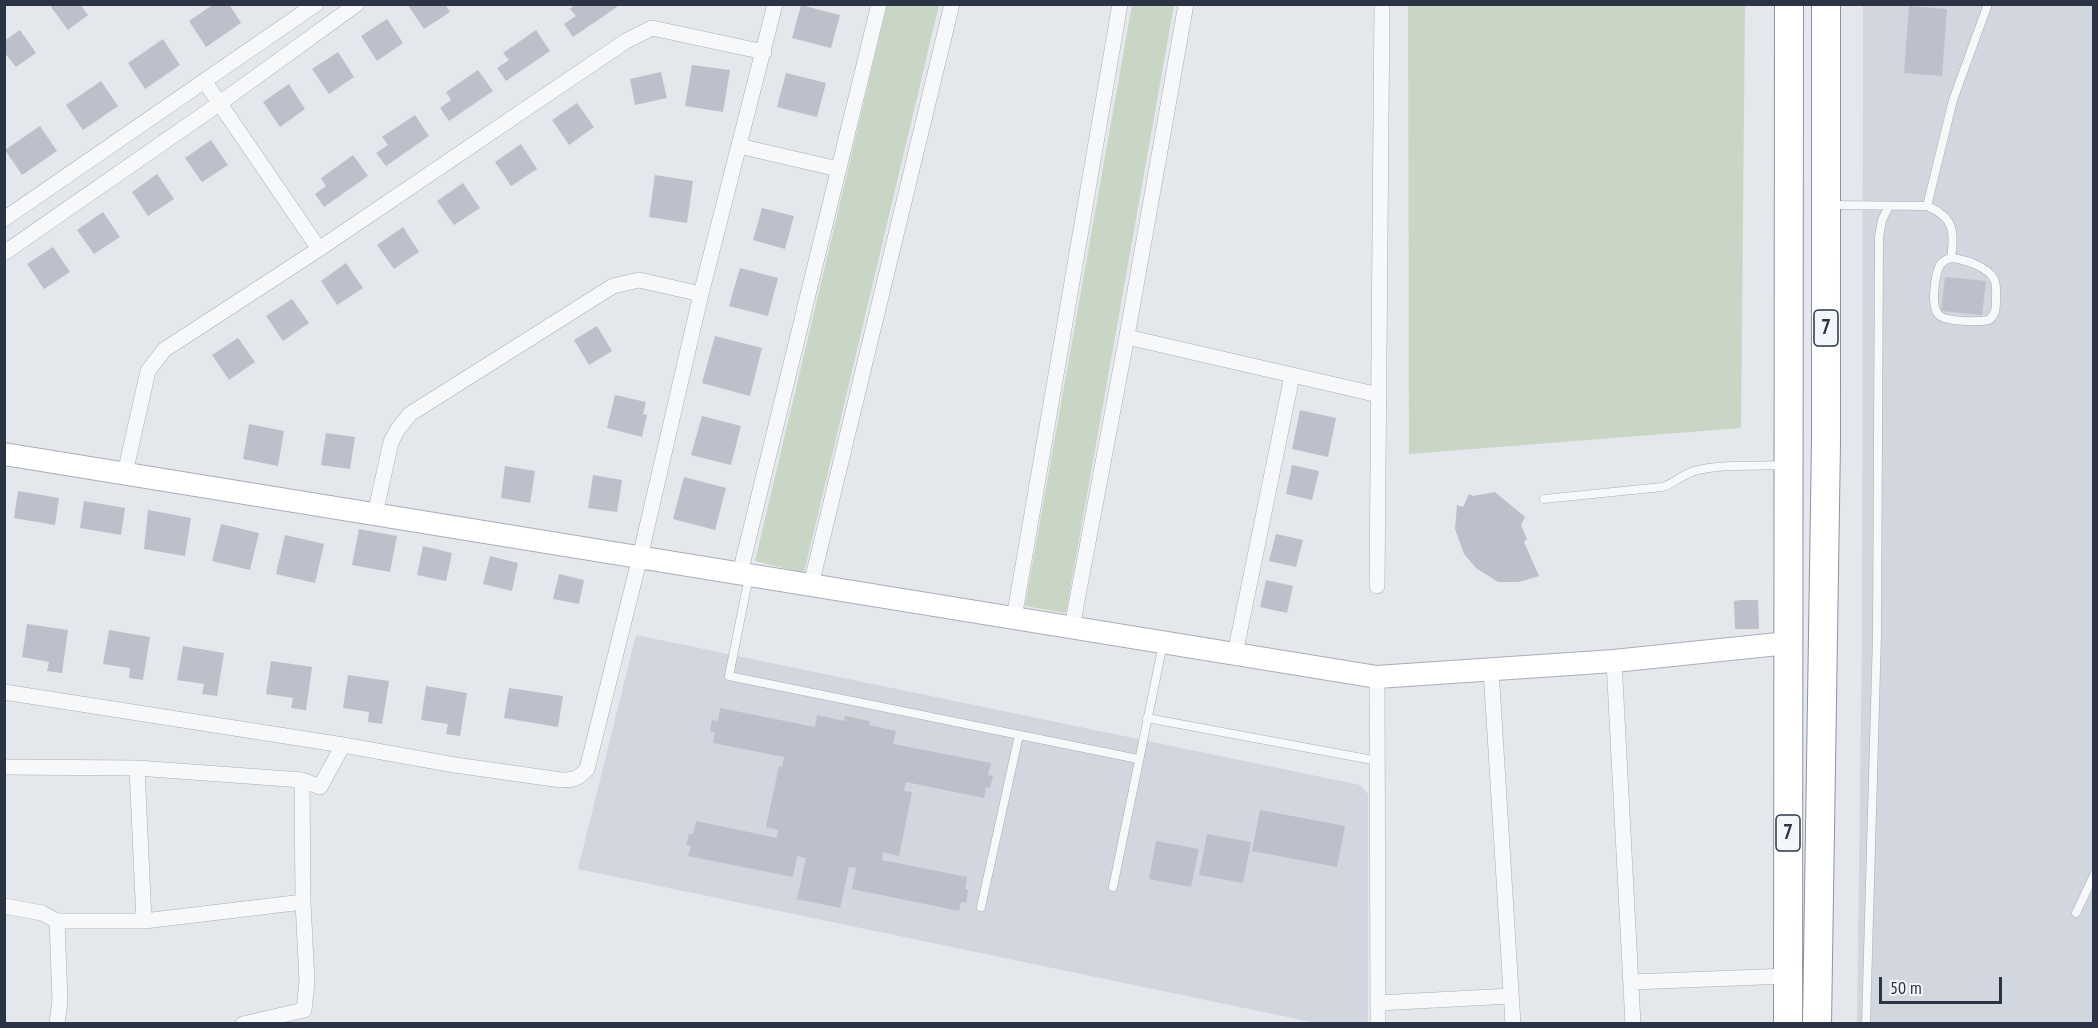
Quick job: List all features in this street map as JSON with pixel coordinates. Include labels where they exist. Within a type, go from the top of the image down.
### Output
[{"type":"highway","name":"7","points":[[1788,1023],[1789,4]]},
{"type":"highway","name":"7","points":[[1817,1023],[1825,466],[1826,4]]},
{"type":"highway","points":[[1789,465],[1825,466]]},
{"type":"highway","points":[[1788,643],[1822,651]]},
{"type":"street","points":[[4,219],[316,4]]},
{"type":"street","points":[[4,692],[343,745],[455,765],[561,780],[573,780],[580,777],[587,769],[640,557],[701,294],[775,4]]},
{"type":"street","points":[[745,574],[838,169],[879,4]]},
{"type":"street","points":[[811,585],[952,4]]},
{"type":"street","points":[[1014,618],[1120,4]]},
{"type":"street","points":[[1072,627],[1127,337],[1186,4]]},
{"type":"street","points":[[1377,586],[1382,4]]},
{"type":"street","points":[[4,253],[220,103],[354,5]]},
{"type":"street","points":[[125,473],[148,371],[164,350],[319,249],[626,41],[651,28],[764,52]]},
{"type":"street","points":[[205,82],[319,249]]},
{"type":"street","points":[[739,146],[838,169]]},
{"type":"street","points":[[375,514],[392,442],[398,429],[410,414],[613,286],[639,280],[701,294]]},
{"type":"street","points":[[1127,337],[1379,395]]},
{"type":"street","points":[[1235,654],[1293,376]]},
{"type":"street","points":[[4,453],[1377,677],[1614,661],[1788,643]]},
{"type":"street","points":[[1614,661],[1633,1023]]},
{"type":"street","points":[[1491,669],[1513,1023]]},
{"type":"street","points":[[1377,677],[1378,1023]]},
{"type":"street","points":[[4,767],[137,768],[302,780],[320,787],[343,745]]},
{"type":"street","points":[[137,768],[144,921]]},
{"type":"street","points":[[243,1023],[304,1010],[307,982],[303,902],[302,780]]},
{"type":"street","points":[[4,906],[42,913],[57,921],[144,921],[303,902]]},
{"type":"street","points":[[57,921],[60,1000],[57,1023]]},
{"type":"street","points":[[1632,982],[1788,976]]},
{"type":"street","points":[[1378,1003],[1511,996]]},
{"type":"lane","points":[[1927,206],[1953,100],[1988,4]]},
{"type":"lane","points":[[1825,205],[1927,206],[1951,224],[1953,236],[1951,258]]},
{"type":"lane","points":[[1866,1023],[1877,635],[1879,237],[1882,220],[1890,206]]},
{"type":"lane","points":[[1951,258],[1984,269],[1995,279],[1996,311],[1989,320],[1949,319],[1936,312],[1934,298],[1939,270],[1945,259],[1951,258]]},
{"type":"lane","points":[[1544,499],[1662,487],[1681,476],[1698,470],[1789,465]]},
{"type":"lane","points":[[745,574],[729,676],[1138,759]]},
{"type":"lane","points":[[1113,887],[1163,642]]},
{"type":"lane","points":[[1147,718],[1378,761]]},
{"type":"lane","points":[[981,907],[1020,735]]},
{"type":"lane","points":[[2076,913],[2094,875]]},
{"type":"shaded area","points":[[1863,5],[2093,5],[2093,1023],[1857,1024],[1862,634]]},
{"type":"shaded area","points":[[636,635],[1360,785],[1368,794],[1368,1023],[1316,1023],[578,869]]},
{"type":"green space","points":[[887,5],[939,5],[804,573],[755,561]]},
{"type":"green space","points":[[1132,5],[1174,5],[1066,613],[1025,606]]},
{"type":"green space","points":[[1408,5],[1745,5],[1741,428],[1409,454]]},
{"type":"building","points":[[55,4],[80,4],[88,15],[68,30],[51,7]]},
{"type":"building","points":[[214,4],[229,4],[241,23],[206,47],[189,21]]},
{"type":"building","points":[[407,4],[445,4],[450,12],[424,29]]},
{"type":"building","points":[[576,4],[616,4],[617,7],[573,37],[564,24],[576,16],[570,9]]},
{"type":"building","points":[[801,5],[840,15],[831,48],[792,38]]},
{"type":"building","points":[[1909,6],[1947,9],[1942,76],[1904,73]]},
{"type":"building","points":[[387,19],[403,43],[377,61],[361,36]]},
{"type":"building","points":[[20,30],[36,53],[16,67],[4,52],[4,41]]},
{"type":"building","points":[[536,30],[550,51],[506,81],[497,68],[509,60],[503,53]]},
{"type":"building","points":[[163,39],[180,65],[145,89],[128,63]]},
{"type":"building","points":[[338,52],[354,77],[329,94],[312,69]]},
{"type":"building","points":[[692,65],[730,70],[723,112],[685,106]]},
{"type":"building","points":[[478,70],[493,91],[449,121],[440,108],[451,100],[446,92]]},
{"type":"building","points":[[661,72],[667,98],[635,105],[630,79]]},
{"type":"building","points":[[786,73],[826,83],[817,117],[777,107]]},
{"type":"building","points":[[101,81],[118,106],[83,130],[66,105]]},
{"type":"building","points":[[289,84],[305,109],[280,127],[263,102]]},
{"type":"building","points":[[577,103],[594,127],[569,145],[552,120]]},
{"type":"building","points":[[415,115],[429,136],[386,166],[376,153],[388,145],[382,137]]},
{"type":"building","points":[[40,126],[57,151],[22,175],[5,150]]},
{"type":"building","points":[[211,140],[228,165],[202,182],[185,158]]},
{"type":"building","points":[[521,144],[537,169],[511,186],[495,162]]},
{"type":"building","points":[[353,155],[368,176],[324,207],[315,194],[326,186],[321,178]]},
{"type":"building","points":[[157,174],[174,199],[148,216],[132,192]]},
{"type":"building","points":[[655,175],[693,181],[687,223],[649,217]]},
{"type":"building","points":[[463,183],[480,208],[454,225],[437,201]]},
{"type":"building","points":[[762,208],[794,216],[785,249],[753,240]]},
{"type":"building","points":[[103,212],[120,237],[94,254],[77,230]]},
{"type":"building","points":[[403,227],[419,252],[394,269],[377,245]]},
{"type":"building","points":[[53,247],[70,272],[44,289],[27,264]]},
{"type":"building","points":[[346,263],[363,288],[337,305],[321,281]]},
{"type":"building","points":[[740,268],[778,278],[768,316],[729,306]]},
{"type":"building","points":[[1945,277],[1986,281],[1982,315],[1941,311]]},
{"type":"building","points":[[292,299],[309,323],[283,341],[266,316]]},
{"type":"building","points":[[597,326],[612,351],[589,365],[574,340]]},
{"type":"building","points":[[715,336],[762,348],[750,396],[702,383]]},
{"type":"building","points":[[238,338],[255,362],[229,380],[212,355]]},
{"type":"building","points":[[615,395],[646,402],[643,414],[647,415],[642,437],[607,428]]},
{"type":"building","points":[[1300,410],[1336,418],[1328,457],[1292,449]]},
{"type":"building","points":[[702,416],[741,426],[731,465],[691,455]]},
{"type":"building","points":[[249,424],[284,431],[278,466],[243,459]]},
{"type":"building","points":[[326,433],[355,437],[350,469],[321,465]]},
{"type":"building","points":[[1292,465],[1319,471],[1312,500],[1286,494]]},
{"type":"building","points":[[505,466],[535,471],[530,503],[501,498]]},
{"type":"building","points":[[593,475],[622,480],[617,512],[588,508]]},
{"type":"building","points":[[684,477],[726,488],[715,530],[673,519]]},
{"type":"building","points":[[18,491],[59,498],[55,525],[14,518]]},
{"type":"building","points":[[1495,492],[1525,517],[1521,525],[1527,539],[1524,542],[1539,576],[1519,582],[1498,582],[1476,568],[1464,554],[1455,529],[1457,505],[1463,507],[1469,494],[1473,496]]},
{"type":"building","points":[[84,501],[125,508],[121,535],[80,528]]},
{"type":"building","points":[[148,510],[191,518],[185,556],[144,549]]},
{"type":"building","points":[[221,524],[259,533],[250,570],[212,561]]},
{"type":"building","points":[[359,529],[397,536],[390,572],[352,565]]},
{"type":"building","points":[[1276,534],[1303,540],[1296,567],[1269,561]]},
{"type":"building","points":[[285,535],[324,544],[315,583],[276,574]]},
{"type":"building","points":[[423,546],[452,553],[446,581],[417,575]]},
{"type":"building","points":[[490,556],[518,563],[512,591],[483,584]]},
{"type":"building","points":[[559,574],[584,580],[579,604],[553,599]]},
{"type":"building","points":[[1266,580],[1293,586],[1287,613],[1260,607]]},
{"type":"building","points":[[1758,600],[1759,629],[1735,629],[1734,601]]},
{"type":"building","points":[[27,624],[68,630],[62,673],[47,671],[49,662],[22,657]]},
{"type":"building","points":[[109,630],[150,637],[143,680],[129,678],[130,668],[103,664]]},
{"type":"building","points":[[183,646],[224,653],[217,696],[202,694],[204,684],[177,680]]},
{"type":"building","points":[[271,661],[312,667],[306,710],[291,708],[293,698],[266,694]]},
{"type":"building","points":[[348,675],[389,681],[382,724],[368,722],[369,712],[343,708]]},
{"type":"building","points":[[426,686],[467,693],[460,736],[446,734],[448,724],[421,720]]},
{"type":"building","points":[[509,688],[563,696],[558,727],[504,718]]},
{"type":"building","points":[[720,708],[815,727],[817,715],[844,721],[845,716],[870,721],[869,725],[896,731],[893,744],[991,763],[988,775],[993,776],[990,788],[986,787],[984,798],[906,782],[904,791],[912,792],[899,856],[883,852],[882,860],[967,877],[966,903],[961,902],[959,911],[852,889],[856,868],[849,867],[840,908],[797,899],[806,858],[797,856],[793,877],[688,856],[691,846],[686,845],[689,833],[693,834],[696,821],[777,838],[778,830],[766,827],[779,766],[782,767],[784,757],[713,743],[715,732],[710,731],[712,720],[718,721]]},
{"type":"building","points":[[1260,810],[1345,826],[1337,867],[1252,851]]},
{"type":"building","points":[[1207,834],[1251,842],[1243,883],[1199,875]]},
{"type":"building","points":[[1156,841],[1199,849],[1191,887],[1149,879]]}]
